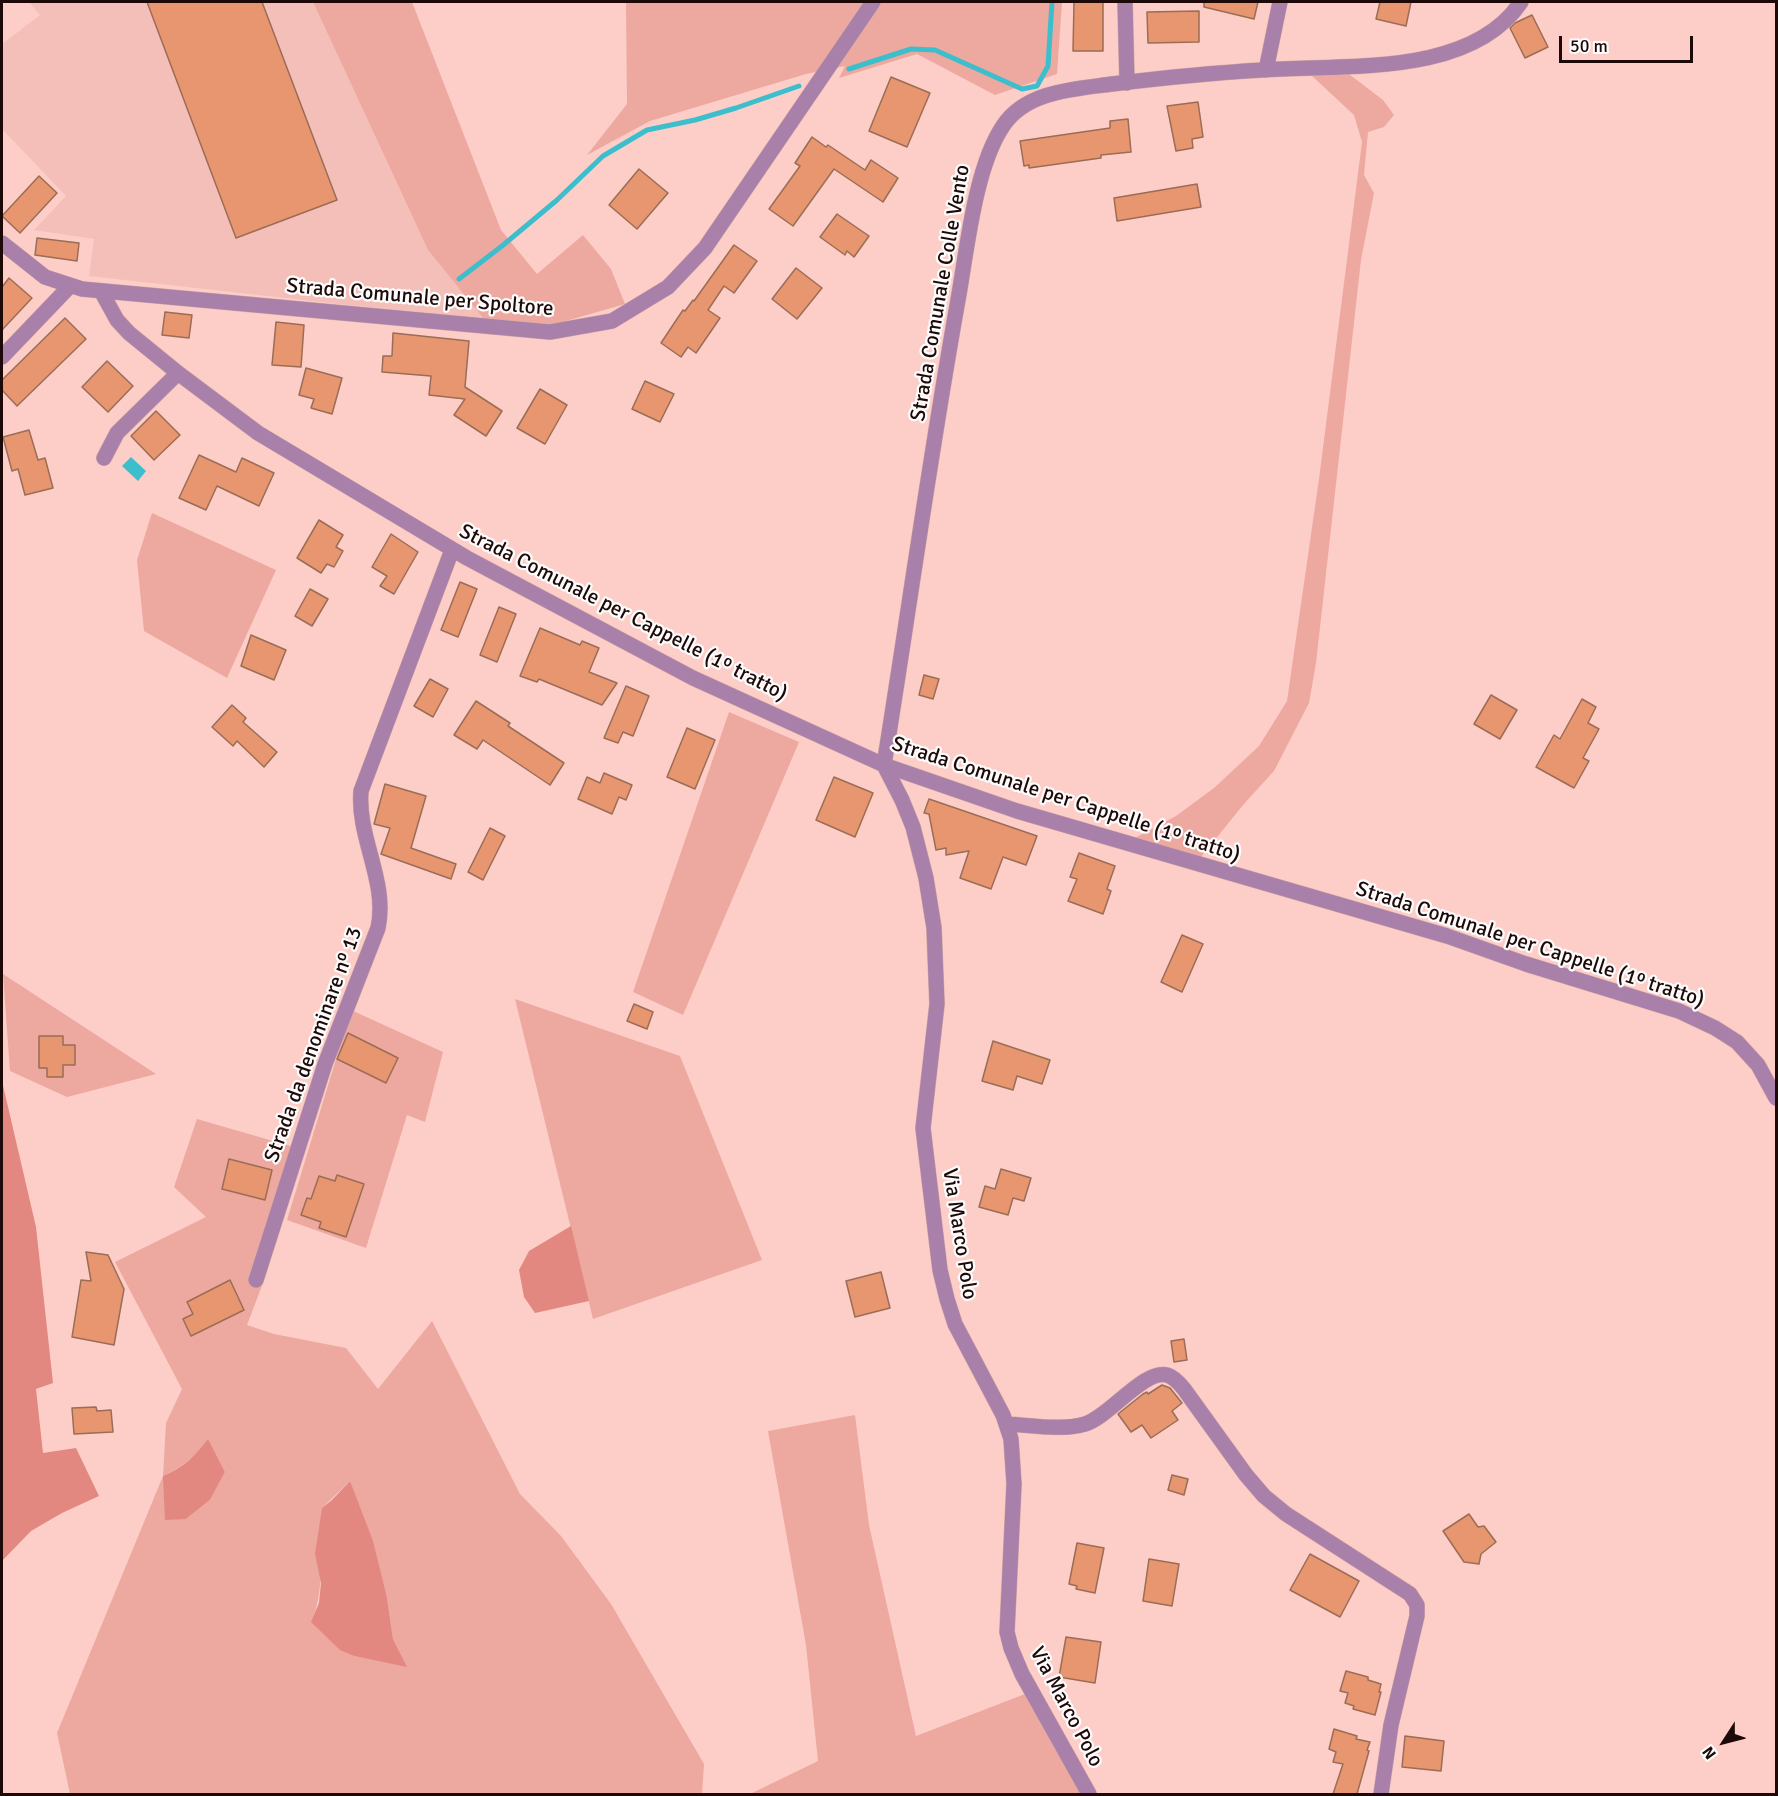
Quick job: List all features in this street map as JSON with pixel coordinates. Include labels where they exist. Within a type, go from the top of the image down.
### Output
[{"type":"street","name":"Strada Comunale per Spoltore","points":[[2,243],[37,272],[69,286],[101,291],[550,332],[612,321],[668,287],[705,248],[873,2]]},
{"type":"street","points":[[1125,2],[1127,83]]},
{"type":"street","points":[[1266,70],[1280,2]]},
{"type":"street","name":"Strada Comunale Colle Vento","points":[[884,765],[952,335],[978,194],[986,160],[1003,125],[1014,113],[1029,103],[1065,91],[1266,70],[1393,64],[1434,56],[1460,47],[1488,33],[1509,16],[1521,2]]},
{"type":"street","points":[[2,357],[69,286]]},
{"type":"street","name":"Strada Comunale per Cappelle (1º tratto)","points":[[101,291],[123,327],[234,416],[276,444],[452,550],[693,678],[884,765],[1017,811],[1447,936],[1526,964],[1679,1011],[1709,1024],[1737,1042],[1758,1065],[1776,1098]]},
{"type":"street","points":[[104,458],[117,433],[178,373]]},
{"type":"street","name":"Strada da denominare nº 13","points":[[256,1280],[325,1064],[378,928],[381,910],[378,885],[361,813],[361,791],[452,550]]},
{"type":"street","name":"Via Marco Polo","points":[[884,765],[913,827],[926,878],[934,928],[938,1004],[923,1128],[940,1270],[946,1299],[955,1324],[1006,1424],[1011,1439],[1014,1463],[1008,1632],[1011,1648],[1022,1674],[1089,1794]]},
{"type":"street","points":[[1006,1424],[1065,1427],[1086,1424],[1107,1412],[1147,1379],[1157,1375],[1167,1375],[1175,1379],[1184,1389],[1246,1475],[1264,1496],[1286,1514],[1410,1594],[1418,1605],[1418,1616],[1391,1725],[1380,1794]]},
{"type":"shaded area","points":[[29,2],[313,2],[428,250],[483,318],[89,276],[94,239],[34,230],[66,196],[2,129],[2,44],[40,15]]},
{"type":"shaded area","points":[[313,2],[412,2],[501,230],[537,274],[583,235],[611,269],[625,304],[552,325],[483,318],[428,250]]},
{"type":"shaded area","points":[[626,2],[1062,2],[1057,74],[995,95],[917,54],[839,78],[845,66],[806,74],[650,121],[587,155],[627,104]]},
{"type":"shaded area","points":[[1345,71],[1383,100],[1394,115],[1384,127],[1368,132],[1364,175],[1374,193],[1361,260],[1316,663],[1309,703],[1274,771],[1201,857],[1133,839],[1176,816],[1214,788],[1259,746],[1287,701],[1319,479],[1362,142],[1354,115],[1312,76]]},
{"type":"shaded area","points":[[152,513],[276,570],[227,678],[144,631],[137,560]]},
{"type":"shaded area","points":[[729,712],[799,742],[683,1015],[633,992]]},
{"type":"shaded area","points":[[3,974],[156,1074],[67,1097],[10,1071]]},
{"type":"shaded area","points":[[515,999],[680,1056],[762,1260],[593,1319]]},
{"type":"shaded area","points":[[351,1010],[443,1052],[425,1122],[407,1115],[366,1248],[287,1220]]},
{"type":"shaded area","points":[[2,1081],[36,1227],[53,1383],[36,1389],[43,1453],[76,1448],[99,1496],[62,1513],[31,1531],[2,1561]]},
{"type":"shaded area","points":[[197,1119],[294,1147],[251,1280],[263,1283],[247,1325],[274,1334],[346,1348],[378,1389],[432,1321],[520,1494],[561,1536],[611,1604],[704,1764],[702,1794],[70,1794],[57,1733],[163,1476],[166,1423],[182,1389],[115,1262],[206,1217],[174,1187]],"holes":[[[208,1440],[225,1472],[210,1500],[186,1519],[163,1476],[188,1461]],[[350,1481],[387,1598],[393,1639],[406,1666],[354,1656],[340,1649],[312,1622],[321,1580],[322,1508]]]},
{"type":"shaded area","points":[[571,1226],[589,1301],[535,1313],[524,1297],[519,1270],[529,1251]]},
{"type":"shaded area","points":[[855,1415],[869,1525],[916,1736],[1025,1694],[1082,1794],[750,1794],[818,1761],[806,1645],[768,1431]]},
{"type":"shaded area","points":[[208,1439],[225,1472],[210,1500],[186,1519],[165,1520],[163,1476],[188,1461]]},
{"type":"shaded area","points":[[350,1481],[373,1541],[387,1598],[393,1639],[407,1667],[354,1656],[340,1650],[311,1622],[319,1603],[321,1583],[315,1554],[322,1508]]},
{"type":"water","points":[[131,457],[146,471],[138,481],[122,466]]},
{"type":"building","points":[[147,2],[262,2],[337,200],[236,238]]},
{"type":"building","points":[[1074,2],[1103,2],[1103,51],[1073,51]]},
{"type":"building","points":[[1204,2],[1258,2],[1254,19],[1204,7]]},
{"type":"building","points":[[1380,2],[1411,2],[1406,26],[1376,19]]},
{"type":"building","points":[[1199,11],[1199,42],[1148,43],[1147,12]]},
{"type":"building","points":[[1532,15],[1548,47],[1525,58],[1510,28]]},
{"type":"building","points":[[891,77],[930,93],[907,147],[869,131]]},
{"type":"building","points":[[1198,102],[1203,137],[1192,139],[1193,148],[1176,151],[1167,106]]},
{"type":"building","points":[[1128,119],[1131,152],[1029,168],[1029,165],[1024,166],[1020,141],[1110,128],[1110,121]]},
{"type":"building","points":[[812,137],[865,170],[871,160],[898,178],[883,202],[834,169],[793,226],[769,209],[800,166],[795,163]]},
{"type":"building","points":[[639,169],[668,193],[637,229],[609,205]]},
{"type":"building","points":[[39,176],[57,193],[20,233],[2,216]]},
{"type":"building","points":[[1197,184],[1201,207],[1117,221],[1114,198]]},
{"type":"building","points":[[837,214],[869,236],[854,257],[847,251],[845,255],[820,237]]},
{"type":"building","points":[[37,238],[79,243],[77,261],[35,255]]},
{"type":"building","points":[[734,245],[757,261],[734,293],[724,286],[708,310],[720,318],[696,353],[688,347],[681,357],[661,343],[683,310],[685,311],[694,301]]},
{"type":"building","points":[[796,268],[822,288],[797,319],[772,299]]},
{"type":"building","points":[[9,278],[32,298],[2,330],[2,287]]},
{"type":"building","points":[[165,312],[192,315],[189,338],[162,335]]},
{"type":"building","points":[[65,318],[86,339],[17,406],[2,390],[2,380]]},
{"type":"building","points":[[276,322],[304,325],[301,367],[272,365]]},
{"type":"building","points":[[393,333],[469,341],[465,387],[502,411],[486,436],[454,415],[465,399],[429,395],[431,376],[382,372],[383,356],[392,356]]},
{"type":"building","points":[[107,361],[133,386],[108,412],[82,387]]},
{"type":"building","points":[[306,368],[342,378],[332,414],[311,408],[314,399],[299,395]]},
{"type":"building","points":[[645,381],[674,394],[660,422],[632,409]]},
{"type":"building","points":[[540,389],[567,405],[545,444],[517,428]]},
{"type":"building","points":[[156,411],[180,435],[154,460],[131,436]]},
{"type":"building","points":[[29,430],[38,460],[45,458],[53,488],[25,495],[18,469],[12,471],[3,437]]},
{"type":"building","points":[[199,455],[236,472],[242,458],[274,473],[259,506],[217,486],[206,510],[179,498]]},
{"type":"building","points":[[319,520],[343,535],[336,547],[343,551],[334,567],[327,564],[321,573],[297,558]]},
{"type":"building","points":[[391,534],[418,552],[394,594],[380,586],[387,576],[372,567]]},
{"type":"building","points":[[460,582],[477,589],[458,637],[441,630]]},
{"type":"building","points":[[310,589],[328,599],[312,626],[295,616]]},
{"type":"building","points":[[499,607],[516,614],[497,662],[480,655]]},
{"type":"building","points":[[540,628],[580,645],[582,641],[599,648],[589,672],[617,683],[602,705],[539,679],[537,682],[520,676]]},
{"type":"building","points":[[251,635],[286,650],[274,680],[241,666]]},
{"type":"building","points":[[924,675],[939,679],[933,699],[919,695]]},
{"type":"building","points":[[430,679],[448,689],[433,717],[414,706]]},
{"type":"building","points":[[626,686],[649,696],[633,736],[623,732],[618,743],[604,738]]},
{"type":"building","points":[[1491,695],[1517,710],[1500,739],[1474,724]]},
{"type":"building","points":[[1582,699],[1596,707],[1588,723],[1599,729],[1583,758],[1589,761],[1574,788],[1536,767],[1554,735],[1560,739]]},
{"type":"building","points":[[476,701],[510,723],[508,726],[564,763],[550,785],[483,740],[477,749],[454,735]]},
{"type":"building","points":[[232,705],[246,718],[243,722],[277,752],[264,767],[237,741],[233,746],[212,727]]},
{"type":"building","points":[[687,728],[715,740],[695,789],[667,777]]},
{"type":"building","points":[[604,773],[632,785],[626,800],[619,797],[612,814],[578,799],[587,777],[600,783]]},
{"type":"building","points":[[834,777],[873,793],[855,837],[816,820]]},
{"type":"building","points":[[385,784],[426,796],[411,848],[456,864],[451,879],[381,854],[390,828],[374,824]]},
{"type":"building","points":[[929,799],[1037,836],[1026,865],[1003,857],[991,889],[960,878],[969,851],[946,855],[946,848],[936,850],[929,814],[924,813]]},
{"type":"building","points":[[490,828],[505,836],[483,880],[468,872]]},
{"type":"building","points":[[1079,853],[1115,866],[1107,889],[1111,891],[1103,914],[1068,901],[1077,879],[1070,877]]},
{"type":"building","points":[[1182,935],[1203,944],[1182,992],[1161,982]]},
{"type":"building","points":[[634,1004],[653,1012],[647,1029],[627,1021]]},
{"type":"building","points":[[348,1033],[398,1058],[386,1083],[337,1059]]},
{"type":"building","points":[[39,1036],[63,1036],[63,1045],[75,1045],[75,1065],[63,1065],[63,1077],[47,1077],[47,1068],[39,1068]]},
{"type":"building","points":[[993,1041],[1050,1060],[1042,1084],[1017,1076],[1013,1090],[982,1081]]},
{"type":"building","points":[[229,1159],[272,1170],[265,1200],[222,1189]]},
{"type":"building","points":[[1001,1169],[1031,1178],[1024,1201],[1013,1198],[1008,1215],[979,1207],[985,1186],[995,1189]]},
{"type":"building","points":[[337,1175],[364,1184],[346,1237],[319,1228],[321,1222],[301,1215],[307,1198],[311,1199],[319,1176],[335,1181]]},
{"type":"building","points":[[86,1252],[108,1255],[124,1289],[114,1345],[72,1337],[81,1280],[91,1281]]},
{"type":"building","points":[[881,1272],[890,1308],[855,1317],[846,1281]]},
{"type":"building","points":[[230,1280],[244,1310],[191,1336],[183,1319],[193,1314],[187,1302]]},
{"type":"building","points":[[1184,1339],[1187,1360],[1174,1362],[1171,1341]]},
{"type":"building","points":[[1162,1385],[1170,1388],[1182,1403],[1172,1411],[1178,1420],[1151,1438],[1142,1425],[1131,1432],[1118,1414],[1143,1394],[1147,1392],[1148,1394]]},
{"type":"building","points":[[96,1407],[97,1411],[111,1410],[113,1432],[74,1434],[72,1408]]},
{"type":"building","points":[[1172,1475],[1188,1479],[1184,1495],[1168,1490]]},
{"type":"building","points":[[1469,1514],[1478,1527],[1484,1526],[1496,1542],[1481,1554],[1479,1564],[1464,1562],[1443,1531]]},
{"type":"building","points":[[1077,1543],[1104,1548],[1095,1593],[1076,1589],[1077,1586],[1069,1584]]},
{"type":"building","points":[[1310,1554],[1359,1581],[1340,1617],[1290,1590]]},
{"type":"building","points":[[1149,1559],[1179,1564],[1172,1606],[1143,1601]]},
{"type":"building","points":[[1066,1637],[1101,1642],[1095,1683],[1059,1677]]},
{"type":"building","points":[[1346,1671],[1368,1677],[1368,1680],[1381,1684],[1375,1715],[1353,1709],[1354,1706],[1345,1703],[1348,1693],[1340,1691]]},
{"type":"building","points":[[1334,1729],[1357,1736],[1356,1739],[1370,1742],[1357,1794],[1333,1794],[1343,1764],[1333,1762],[1336,1752],[1329,1749]]},
{"type":"building","points":[[1405,1736],[1444,1741],[1441,1771],[1402,1767]]},
{"type":"waterway","points":[[849,69],[911,49],[935,50],[1022,89],[1037,86],[1048,66],[1052,2]]},
{"type":"waterway","points":[[459,279],[557,200],[603,156],[647,130],[695,120],[799,86]]}]
